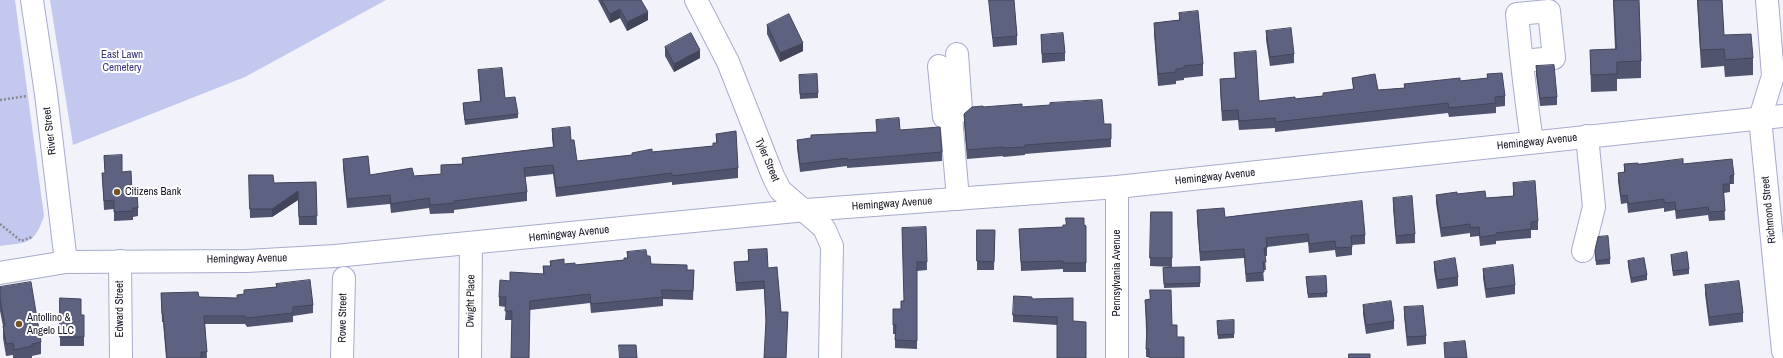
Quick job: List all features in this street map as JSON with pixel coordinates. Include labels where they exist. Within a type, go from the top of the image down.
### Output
[{"type":"main road","name":"River Street","points":[[32,0],[46,94],[66,262]]},
{"type":"main road","name":"Tyler Street","points":[[696,0],[728,62],[773,176],[780,190],[806,210],[824,228],[832,246],[830,358]]},
{"type":"main road","points":[[1760,118],[1773,76],[1767,0]]},
{"type":"main road","points":[[939,66],[944,117],[951,117],[961,110],[957,54]]},
{"type":"main road","points":[[1522,61],[1532,142]]},
{"type":"main road","name":"Hemingway Avenue","points":[[0,273],[66,262],[254,260],[335,256],[806,210],[1117,187],[1783,116]]},
{"type":"main road","points":[[951,117],[958,199]]},
{"type":"main road","name":"Richmond Street","points":[[1760,118],[1783,351]]},
{"type":"main road","points":[[1583,251],[1594,206],[1587,136]]},
{"type":"main road","name":"Pennsylvania Avenue","points":[[1117,187],[1117,358]]},
{"type":"main road","name":"Dwight Place","points":[[470,358],[471,243]]},
{"type":"main road","name":"Edward Street","points":[[120,261],[121,358]]},
{"type":"main road","name":"Rowe Street","points":[[342,358],[344,278]]},
{"type":"path","points":[[0,100],[46,94]]},
{"type":"path","points":[[0,224],[21,241],[32,237]]},
{"type":"green space","points":[[0,0],[15,0],[44,216],[37,232],[29,240],[17,244],[0,246]]},
{"type":"green space","name":"East Lawn Cemetery","points":[[50,0],[386,0],[245,77],[73,145]]},
{"type":"building","points":[[602,0],[641,0],[648,12],[627,22],[620,9],[610,14]]},
{"type":"building","points":[[989,0],[1014,0],[1017,36],[993,38]]},
{"type":"building","points":[[1614,0],[1639,0],[1641,61],[1617,62],[1617,74],[1591,75],[1590,50],[1616,49]]},
{"type":"building","points":[[1698,0],[1722,0],[1724,35],[1751,34],[1753,58],[1725,60],[1724,49],[1701,50]]},
{"type":"building","points":[[1198,11],[1203,64],[1184,66],[1184,68],[1176,69],[1176,72],[1158,74],[1154,23],[1180,20],[1179,13]]},
{"type":"building","points":[[789,14],[803,43],[780,53],[767,25]]},
{"type":"building","points":[[1291,28],[1294,54],[1270,57],[1266,31]]},
{"type":"building","points":[[691,33],[700,50],[674,64],[665,47]]},
{"type":"building","points":[[1063,33],[1065,53],[1042,54],[1041,35]]},
{"type":"building","points":[[1256,51],[1259,101],[1323,96],[1323,93],[1354,89],[1352,78],[1375,74],[1378,90],[1405,88],[1404,84],[1460,78],[1460,81],[1488,78],[1487,74],[1502,73],[1505,96],[1495,97],[1496,103],[1449,108],[1448,103],[1275,122],[1275,118],[1239,121],[1238,110],[1222,111],[1220,79],[1236,78],[1234,53]]},
{"type":"building","points":[[1554,65],[1557,97],[1540,98],[1536,66]]},
{"type":"building","points":[[502,68],[505,98],[515,97],[518,114],[465,120],[463,103],[481,101],[478,70]]},
{"type":"building","points":[[817,74],[818,93],[800,94],[799,75]]},
{"type":"building","points":[[1102,100],[1104,124],[1111,124],[1111,139],[1025,145],[1025,147],[967,150],[964,114],[972,107],[1022,104],[1022,107],[1050,105],[1050,103]]},
{"type":"building","points":[[899,118],[900,130],[940,127],[942,152],[847,160],[847,158],[800,164],[797,140],[811,138],[811,135],[877,132],[876,120]]},
{"type":"building","points":[[570,127],[571,140],[574,140],[577,161],[632,155],[632,153],[652,149],[652,152],[713,146],[713,143],[717,143],[716,134],[736,131],[738,168],[672,176],[672,173],[556,188],[553,165],[524,168],[527,192],[454,201],[454,203],[430,205],[429,198],[391,204],[390,195],[347,199],[343,159],[368,156],[370,175],[412,168],[414,176],[441,174],[441,165],[463,164],[462,158],[554,147],[552,129]]},
{"type":"building","name":"Citizens Bank","points":[[122,155],[122,172],[131,171],[132,193],[137,193],[138,208],[133,208],[133,211],[114,212],[114,200],[104,201],[102,173],[105,173],[104,156]]},
{"type":"building","points":[[1683,159],[1683,164],[1732,159],[1734,175],[1730,176],[1730,184],[1723,184],[1725,211],[1709,212],[1708,207],[1676,211],[1675,202],[1664,203],[1664,199],[1628,204],[1627,195],[1621,196],[1618,173],[1625,172],[1624,164]]},
{"type":"building","points":[[249,175],[273,175],[274,183],[316,182],[317,216],[299,217],[298,191],[272,209],[250,209]]},
{"type":"building","points":[[1535,181],[1538,221],[1531,222],[1531,229],[1496,233],[1496,235],[1480,237],[1479,227],[1470,228],[1470,224],[1441,228],[1436,195],[1457,192],[1457,194],[1485,191],[1486,198],[1514,196],[1513,183]]},
{"type":"building","points":[[1412,196],[1415,234],[1396,236],[1393,198]]},
{"type":"building","points":[[1362,201],[1365,235],[1351,236],[1352,247],[1336,248],[1335,241],[1309,244],[1308,234],[1266,238],[1267,248],[1264,248],[1266,262],[1263,262],[1264,272],[1246,274],[1244,249],[1200,252],[1197,210],[1224,208],[1225,217]]},
{"type":"building","points":[[1151,212],[1172,212],[1172,258],[1150,258]]},
{"type":"building","points":[[1066,218],[1084,218],[1084,225],[1086,226],[1086,263],[1063,263],[1063,261],[1021,262],[1019,229],[1063,227],[1063,225],[1066,225]]},
{"type":"building","points":[[926,227],[927,262],[917,262],[917,341],[895,340],[896,325],[893,325],[893,309],[901,309],[901,301],[904,301],[902,228]]},
{"type":"building","points":[[977,230],[995,230],[994,262],[977,261]]},
{"type":"building","points":[[1608,236],[1610,259],[1596,261],[1595,250],[1598,237]]},
{"type":"building","points":[[767,249],[768,268],[777,267],[781,312],[788,312],[786,358],[764,358],[766,320],[764,281],[736,283],[734,262],[749,261],[748,250]]},
{"type":"building","points":[[646,250],[647,256],[650,256],[651,264],[687,265],[687,270],[694,270],[693,291],[661,290],[663,297],[591,304],[590,294],[530,301],[529,358],[511,358],[512,311],[505,311],[506,297],[499,297],[500,280],[510,281],[510,272],[544,274],[543,266],[551,266],[550,261],[564,259],[564,264],[575,263],[575,265],[624,260],[624,258],[628,258],[627,252]]},
{"type":"building","points":[[1687,252],[1689,269],[1673,271],[1671,255]]},
{"type":"building","points":[[1455,258],[1458,277],[1437,280],[1434,262]]},
{"type":"building","points":[[1644,258],[1647,275],[1631,278],[1628,261]]},
{"type":"building","points":[[1513,265],[1515,285],[1486,289],[1483,269]]},
{"type":"building","points":[[1200,267],[1200,283],[1164,284],[1163,268]]},
{"type":"building","points":[[1326,276],[1327,293],[1308,294],[1306,277]]},
{"type":"building","points":[[310,280],[313,305],[293,307],[293,313],[247,318],[245,316],[204,316],[207,352],[201,352],[201,358],[167,358],[161,293],[198,292],[199,297],[237,298],[237,295],[244,294],[244,290],[277,287],[276,284]]},
{"type":"building","points":[[1739,281],[1743,313],[1709,317],[1705,285]]},
{"type":"building","name":"Antollino & Angelo LLC","points":[[31,282],[41,342],[32,344],[32,346],[14,350],[13,343],[6,344],[3,326],[5,326],[0,299],[0,287]]},
{"type":"building","points":[[1150,290],[1171,290],[1172,325],[1177,325],[1177,337],[1184,337],[1184,358],[1149,358],[1149,349],[1146,349],[1147,325],[1145,300],[1150,299]]},
{"type":"building","points":[[1014,296],[1032,297],[1032,299],[1073,298],[1073,321],[1086,322],[1086,358],[1057,358],[1057,317],[1013,315]]},
{"type":"building","points":[[60,298],[81,299],[81,315],[84,315],[84,337],[60,337]]},
{"type":"building","points":[[1391,301],[1394,321],[1366,325],[1363,305]]},
{"type":"building","points":[[1423,306],[1426,336],[1407,337],[1404,307]]},
{"type":"building","points":[[1234,320],[1234,334],[1218,335],[1217,321]]},
{"type":"building","points":[[1465,341],[1467,358],[1445,358],[1444,343]]},
{"type":"building","points":[[619,345],[636,345],[637,358],[620,358]]},
{"type":"building","points":[[1349,354],[1370,354],[1370,358],[1349,358]]},
{"type":"place","name":"Citizens Bank","points":[[117,192]]},
{"type":"place","name":"Antollino & Angelo LLC","points":[[19,324]]}]
